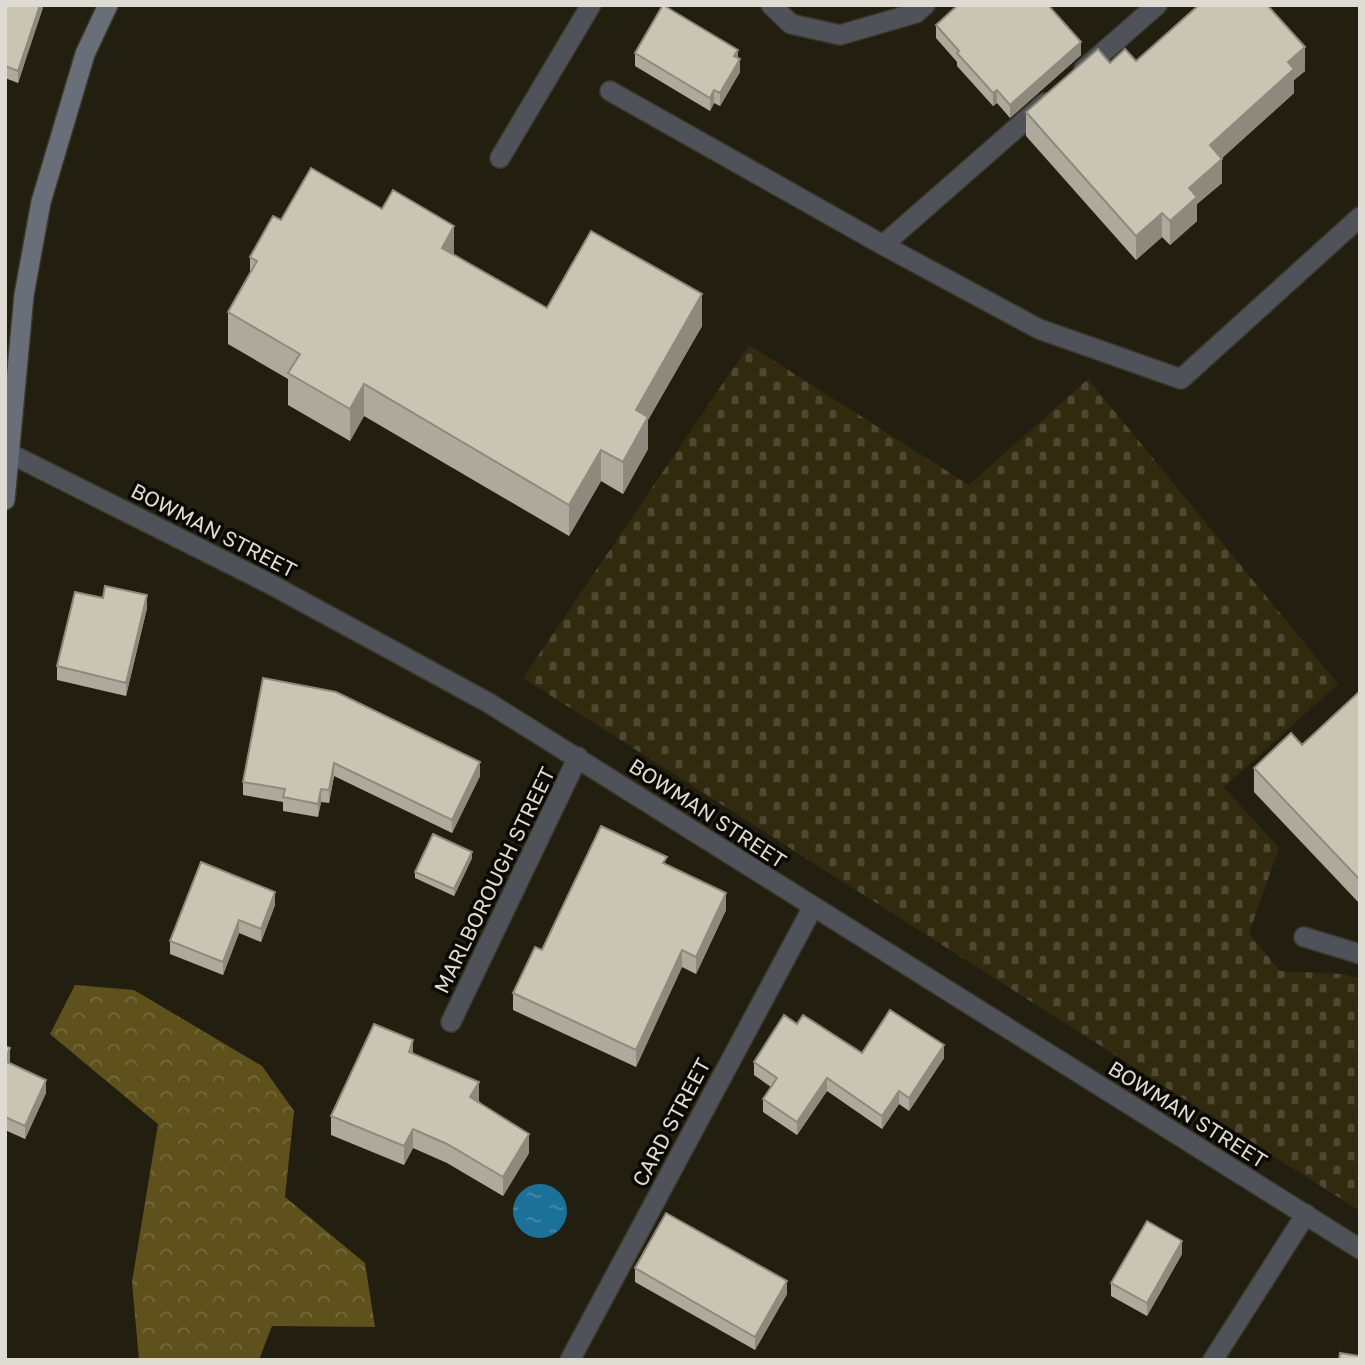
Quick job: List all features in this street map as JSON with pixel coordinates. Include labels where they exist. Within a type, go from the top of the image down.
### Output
[{"type":"main road","points":[[5,500],[24,295],[41,202],[85,54],[108,5]]},
{"type":"street","points":[[499,158],[591,5]]},
{"type":"street","points":[[771,5],[791,24],[840,35],[916,13],[925,5]]},
{"type":"street","points":[[883,245],[1157,5]]},
{"type":"street","points":[[610,91],[883,245],[1039,329],[1181,379],[1360,217]]},
{"type":"street","name":"BOWMAN STREET","points":[[9,453],[289,594],[489,703],[1360,1249]]},
{"type":"street","name":"MARLBOROUGH STREET","points":[[451,1022],[578,757]]},
{"type":"street","name":"CARD STREET","points":[[570,1360],[813,907]]},
{"type":"street","points":[[1304,937],[1360,954]]},
{"type":"street","points":[[1213,1360],[1306,1214]]},
{"type":"green space","points":[[749,345],[969,485],[1088,379],[1338,684],[1224,787],[1279,848],[1249,933],[1280,971],[1343,974],[1360,979],[1360,1211],[523,678]]},
{"type":"green space","points":[[75,985],[134,990],[262,1066],[294,1111],[285,1197],[365,1263],[375,1327],[272,1326],[259,1360],[139,1360],[132,1282],[158,1124],[50,1034]]},
{"type":"water","points":[[545,1184],[555,1188],[563,1196],[567,1211],[563,1226],[555,1234],[535,1238],[525,1234],[517,1226],[513,1206],[517,1196],[525,1188]]},
{"type":"building","points":[[5,5],[40,5],[18,71],[5,66]]},
{"type":"building","points":[[663,5],[738,50],[734,56],[740,59],[720,93],[714,90],[710,98],[635,53]]},
{"type":"building","points":[[958,5],[1048,5],[1081,42],[1010,105],[997,90],[993,93],[936,25]]},
{"type":"building","points":[[1199,5],[1267,5],[1305,47],[1288,62],[1294,69],[1210,145],[1222,159],[1189,188],[1197,197],[1170,221],[1162,213],[1136,236],[1026,112],[1098,49],[1110,63],[1125,49],[1136,61]]},
{"type":"building","points":[[311,168],[382,209],[393,190],[454,226],[442,248],[547,308],[591,231],[702,294],[636,410],[648,417],[623,462],[601,450],[569,505],[364,384],[350,409],[288,373],[300,354],[228,312],[257,261],[250,257],[273,216],[281,220]]},
{"type":"building","points":[[105,586],[147,595],[126,683],[57,666],[75,592],[103,598]]},
{"type":"building","points":[[263,678],[336,692],[480,762],[452,820],[334,763],[329,790],[321,789],[318,804],[283,797],[285,789],[243,782]]},
{"type":"building","points":[[1360,691],[1360,880],[1254,768],[1291,733],[1302,745]]},
{"type":"building","points":[[601,826],[667,857],[663,863],[726,893],[696,957],[682,950],[636,1050],[513,993],[535,947],[542,950]]},
{"type":"building","points":[[433,834],[472,852],[454,889],[415,872]]},
{"type":"building","points":[[201,862],[275,892],[261,929],[239,920],[223,962],[170,941]]},
{"type":"building","points":[[890,1010],[944,1045],[909,1098],[899,1091],[882,1116],[827,1078],[797,1122],[763,1099],[777,1078],[754,1062],[784,1015],[797,1024],[803,1015],[862,1053]]},
{"type":"building","points":[[374,1024],[413,1040],[409,1052],[479,1082],[470,1097],[529,1134],[503,1177],[447,1144],[413,1129],[404,1146],[331,1116]]},
{"type":"building","points":[[5,1046],[10,1048],[5,1059]]},
{"type":"building","points":[[5,1061],[46,1080],[25,1126],[5,1117]]},
{"type":"building","points":[[666,1213],[787,1281],[755,1337],[635,1268]]},
{"type":"building","points":[[1147,1221],[1182,1241],[1147,1303],[1111,1283]]},
{"type":"building","points":[[1340,1353],[1360,1356],[1360,1360],[1339,1360]]}]
